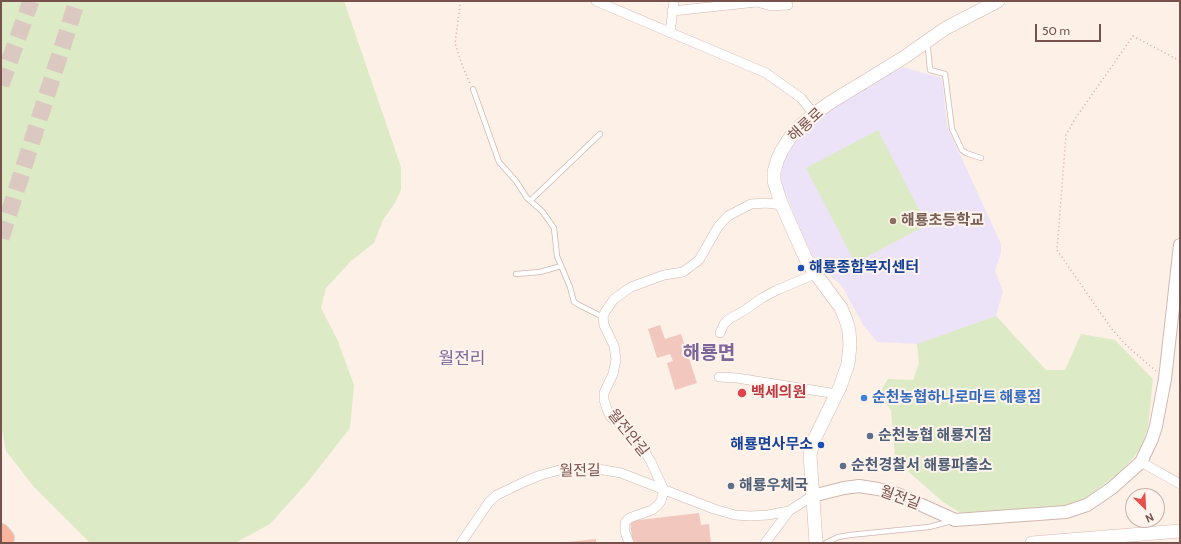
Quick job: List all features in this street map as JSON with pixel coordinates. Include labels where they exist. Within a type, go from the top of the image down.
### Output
[{"type":"main road","name":"해룡로","points":[[816,543],[810,455],[813,442],[837,394],[848,364],[850,345],[849,331],[841,308],[804,257],[774,182],[774,172],[777,161],[789,139],[800,126],[814,114],[946,28],[998,1]]},
{"type":"main road","points":[[1032,543],[1180,531]]},
{"type":"street","points":[[596,1],[766,73],[801,98],[814,114]]},
{"type":"street","points":[[670,33],[674,1]]},
{"type":"street","points":[[672,11],[757,2],[771,6],[788,5]]},
{"type":"street","points":[[603,317],[614,299],[631,287],[664,275],[683,272],[699,260],[718,227],[728,216],[751,204],[767,203],[782,205]]},
{"type":"street","name":"월전길","points":[[461,543],[489,502],[506,490],[526,481],[567,468],[598,469],[621,473],[714,509],[735,515],[768,515],[789,511],[812,496],[859,486],[897,494],[955,520],[1066,512],[1078,509],[1087,505],[1112,488],[1141,462],[1152,438],[1156,426],[1165,379],[1180,245]]},
{"type":"street","points":[[720,333],[724,324],[729,319],[762,298],[815,274]]},
{"type":"street","points":[[1171,320],[1180,310]]},
{"type":"street","name":"월전안길","points":[[603,317],[604,325],[614,346],[616,360],[613,374],[604,393],[604,400],[607,409],[610,416],[626,427],[639,442],[651,462],[664,490]]},
{"type":"street","points":[[719,377],[737,378],[837,394]]},
{"type":"street","points":[[1141,462],[1180,484]]},
{"type":"street","points":[[629,543],[625,523],[628,519],[652,510],[658,506],[664,490]]},
{"type":"street","points":[[765,543],[789,511]]},
{"type":"lane","points":[[925,42],[928,48],[930,70],[945,74],[952,130],[962,150],[966,153],[981,158]]},
{"type":"lane","points":[[473,89],[499,162],[516,181],[527,198],[542,211],[554,228],[557,256],[570,287],[574,302],[603,317]]},
{"type":"lane","points":[[530,201],[600,134]]},
{"type":"lane","points":[[516,274],[540,272],[561,266]]},
{"type":"lane","points":[[826,543],[850,535],[929,527],[955,520]]},
{"type":"path","points":[[459,1],[460,6],[455,43],[461,62],[473,89]]},
{"type":"path","points":[[1165,379],[1126,345],[1111,328],[1057,250],[1066,135],[1075,119],[1133,36],[1180,62]]},
{"type":"shaded area","name":"해룡초등학교","points":[[902,67],[942,78],[947,126],[1001,244],[1001,253],[995,271],[1003,291],[996,316],[921,344],[877,342],[864,326],[841,285],[824,270],[813,256],[781,183],[782,165],[790,150],[807,128],[843,101]]},
{"type":"green space","points":[[1,1],[344,1],[401,167],[401,190],[395,203],[383,220],[374,243],[351,261],[326,288],[321,308],[337,339],[354,385],[350,428],[307,483],[270,524],[235,543],[90,543],[34,487],[6,451],[1,424]]},
{"type":"green space","points":[[878,130],[927,225],[855,263],[806,168]]},
{"type":"green space","points":[[996,316],[1046,370],[1065,370],[1081,334],[1115,340],[1153,379],[1148,427],[1141,448],[1118,474],[1084,499],[1068,507],[966,514],[959,512],[943,502],[903,467],[895,458],[891,411],[880,392],[888,379],[913,380],[919,363],[917,344]]},
{"type":"building","points":[[660,325],[665,339],[681,334],[697,383],[675,390],[667,363],[673,361],[670,354],[657,358],[648,329]]},
{"type":"building","points":[[699,513],[701,525],[709,524],[711,543],[635,543],[632,538],[630,521]]},
{"type":"building","points":[[596,539],[596,543],[567,543],[567,542]]},
{"type":"tunnel","points":[[1,85],[31,1]]},
{"type":"tunnel","points":[[1,238],[77,1]]},
{"type":"place","name":"해룡초등학교","points":[[893,221]]},
{"type":"place","name":"해룡종합복지센터","points":[[801,268]]},
{"type":"place","name":"백세의원","points":[[742,393]]},
{"type":"place","name":"순천농협하나로마트 해룡점","points":[[864,398]]},
{"type":"place","name":"순천농협 해룡지점","points":[[870,436]]},
{"type":"place","name":"해룡면사무소","points":[[821,445]]},
{"type":"place","name":"순천경찰서 해룡파출소","points":[[843,466]]},
{"type":"place","name":"해룡우체국","points":[[731,486]]},
{"type":"district","name":"해룡면","points":[[709,353]]},
{"type":"district","name":"월전리","points":[[462,359]]}]
